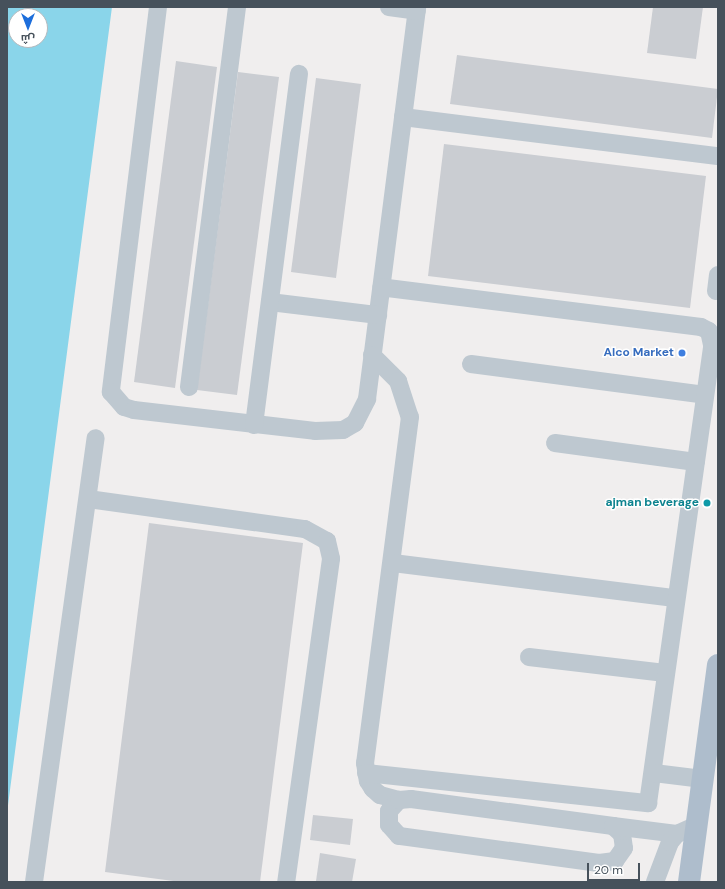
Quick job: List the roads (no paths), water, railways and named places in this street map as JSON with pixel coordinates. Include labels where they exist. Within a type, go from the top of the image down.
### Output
[{"type":"main road","points":[[689,882],[718,665]]},
{"type":"street","points":[[158,7],[111,392],[120,404],[134,410],[254,425],[343,430],[363,412],[378,314],[417,9],[389,7]]},
{"type":"street","points":[[189,387],[237,7]]},
{"type":"street","points":[[254,425],[299,74]]},
{"type":"street","points":[[403,117],[718,156]]},
{"type":"street","points":[[366,773],[644,805],[650,800],[664,673],[696,462],[712,336],[709,331],[692,326],[381,287]]},
{"type":"street","points":[[270,302],[378,314]]},
{"type":"street","points":[[372,355],[398,382],[410,417],[366,773],[377,792],[400,800],[677,834]]},
{"type":"street","points":[[471,364],[705,395]]},
{"type":"street","points":[[34,882],[96,438]]},
{"type":"street","points":[[555,443],[696,462]]},
{"type":"street","points":[[88,499],[305,529],[327,542],[331,559],[286,882]]},
{"type":"street","points":[[393,562],[675,598]]},
{"type":"street","points":[[529,657],[664,673]]},
{"type":"street","points":[[654,773],[703,778]]},
{"type":"street","points":[[400,800],[393,804],[388,818],[400,836],[599,863],[615,861],[624,848],[622,834],[613,826]]},
{"type":"street","points":[[655,882],[665,850],[677,834],[697,825]]},
{"type":"water","points":[[7,7],[112,7],[7,813]]},
{"type":"place","name":"Alco Market","points":[[682,353]]},
{"type":"place","name":"ajman beverage","points":[[707,503]]}]
